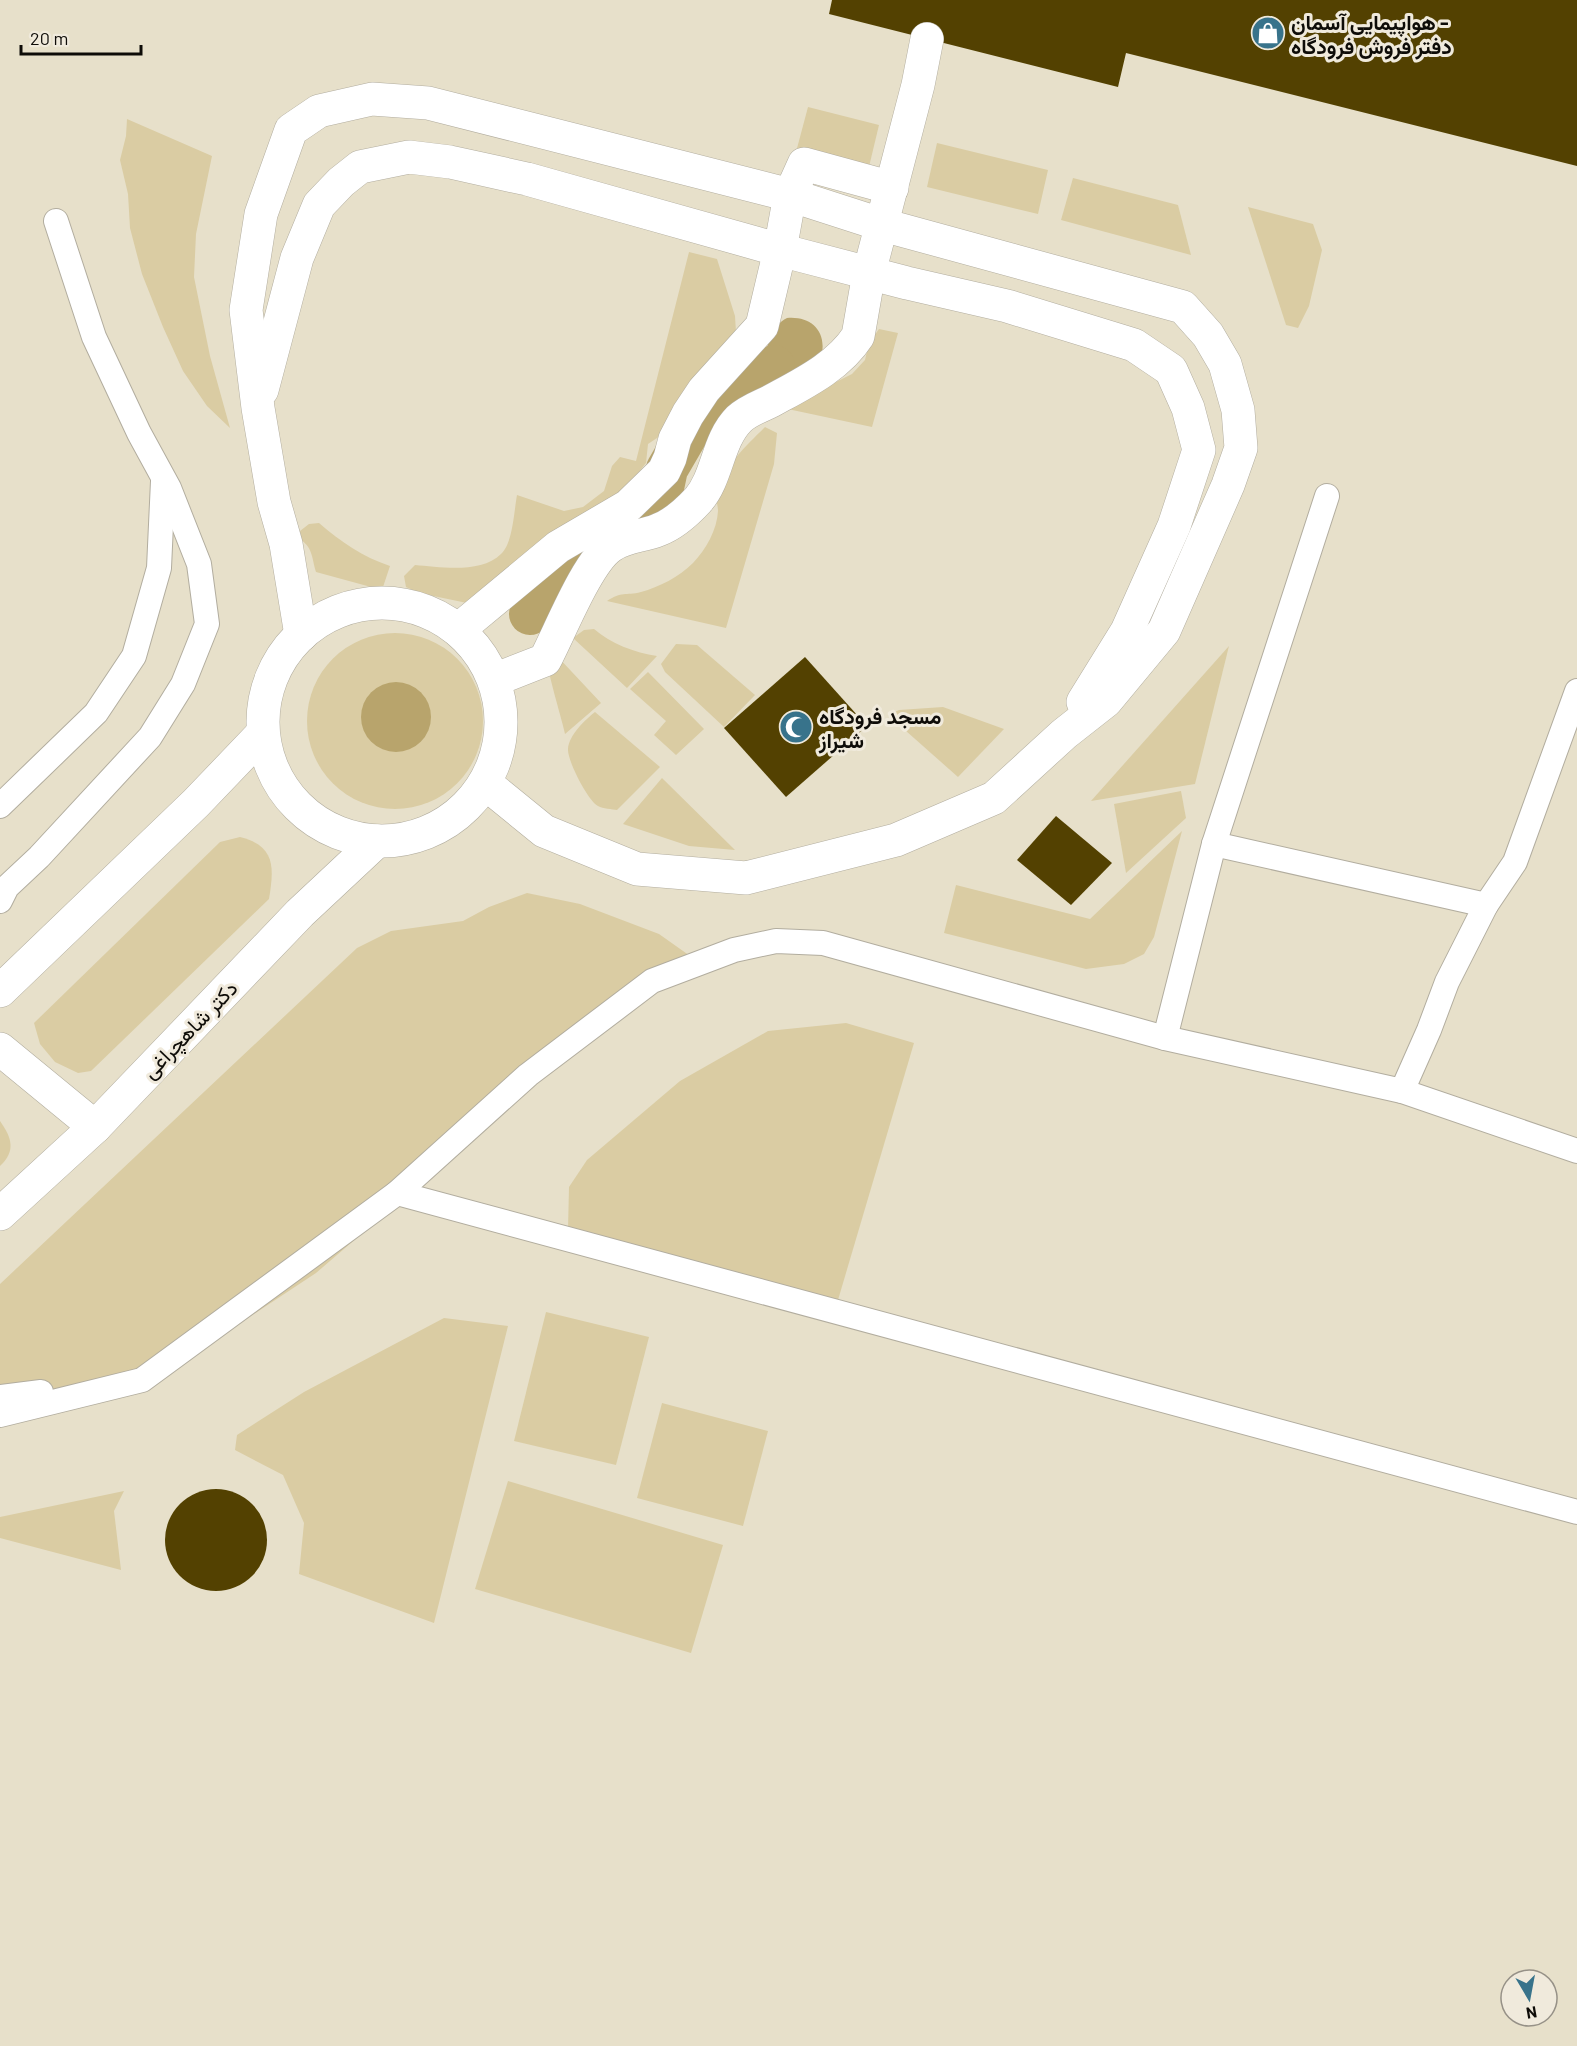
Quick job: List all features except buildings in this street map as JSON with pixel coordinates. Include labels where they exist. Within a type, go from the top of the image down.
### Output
[{"type":"main road","points":[[494,680],[545,660],[593,564],[609,548],[629,537],[658,530],[681,517],[700,498],[713,475],[718,455],[739,419],[824,370],[842,357],[858,336],[869,273],[918,85],[927,39]]},
{"type":"main road","points":[[300,635],[286,544],[274,502],[258,408],[246,310],[261,214],[291,130],[319,111],[372,99],[428,103],[790,195],[883,225],[1183,307],[1208,335],[1225,364],[1238,410],[1241,448],[1224,496],[1164,631],[1106,701],[1064,734],[994,798],[896,840],[746,878],[637,869],[544,831],[485,783]]},
{"type":"main road","points":[[258,408],[297,258],[319,205],[341,182],[360,167],[409,158],[450,162],[527,179],[780,250],[1006,306],[1134,345],[1171,370],[1188,408],[1199,450],[1174,526],[1127,631],[1064,734]]},
{"type":"main road","points":[[458,630],[558,547],[628,506],[664,471],[675,439],[704,390],[762,326],[790,195],[804,164],[892,188]]},
{"type":"main road","points":[[396,603],[429,612],[458,630],[480,652],[494,680],[501,705],[502,732],[496,758],[485,783],[465,809],[439,827],[409,839],[376,841],[343,835],[312,819],[288,796],[271,766],[263,733],[264,706],[270,680],[283,655],[300,635],[329,615],[362,605],[396,603]]},
{"type":"main road","points":[[0,991],[196,803],[263,733]]},
{"type":"main road","name":"دکتر شاهچراغی","points":[[0,1214],[95,1126],[300,913],[376,841]]},
{"type":"main road","points":[[0,1049],[95,1126]]},
{"type":"lane","points":[[2,893],[39,857],[150,737],[183,684],[207,624],[199,564],[163,476],[139,433],[94,337],[56,221]]},
{"type":"lane","points":[[0,806],[96,713],[134,656],[159,568],[163,476]]},
{"type":"lane","points":[[1165,1038],[1214,844],[1327,496]]},
{"type":"lane","points":[[1402,1090],[1429,1030],[1447,982],[1486,905],[1515,862],[1577,691]]},
{"type":"lane","points":[[1214,844],[1486,905]]},
{"type":"lane","points":[[0,1415],[142,1380],[397,1193],[528,1075],[652,981],[734,950],[776,941],[823,943],[1165,1038],[1402,1090],[1577,1151]]},
{"type":"lane","points":[[397,1193],[1577,1512]]},
{"type":"lane","points":[[0,1397],[142,1380]]},
{"type":"shaded area","points":[[0,0],[1577,0],[1577,2046],[0,2046]]},
{"type":"shaded area","points":[[808,107],[879,125],[868,171],[796,152]]},
{"type":"shaded area","points":[[127,119],[212,156],[196,234],[194,277],[210,356],[230,428],[207,406],[183,371],[142,274],[130,228],[128,194],[120,160],[126,136]]},
{"type":"shaded area","points":[[937,143],[1048,170],[1038,214],[927,187]]},
{"type":"shaded area","points":[[1073,178],[1178,205],[1191,255],[1061,220]]},
{"type":"shaded area","points":[[1248,207],[1313,224],[1322,250],[1309,306],[1298,328],[1286,325]]},
{"type":"shaded area","points":[[689,252],[717,259],[735,316],[737,348],[660,436],[648,444],[646,463],[628,486],[467,603],[419,593],[406,587],[404,576],[415,565],[448,568],[472,567],[493,560],[501,554],[511,535],[517,495],[564,511],[583,507],[604,491],[612,466],[620,457],[636,461]]},
{"type":"shaded area","points":[[787,318],[803,319],[815,326],[823,345],[822,353],[794,375],[779,370],[767,356],[768,343],[773,332]]},
{"type":"shaded area","points":[[879,329],[898,333],[872,427],[783,408],[815,387],[836,382],[852,374],[865,360],[869,343]]},
{"type":"shaded area","points":[[765,427],[777,433],[774,464],[726,628],[607,601],[616,596],[641,592],[662,584],[682,573],[693,563],[713,532],[718,511],[716,494],[724,474],[736,457]]},
{"type":"shaded area","points":[[319,523],[353,548],[390,566],[382,590],[316,572],[310,550],[301,540],[300,531],[309,524]]},
{"type":"shaded area","points":[[594,629],[623,647],[657,656],[627,688],[573,638],[584,630]]},
{"type":"shaded area","points":[[395,633],[429,640],[444,648],[457,659],[468,672],[476,687],[483,721],[476,755],[468,770],[457,783],[444,794],[429,802],[395,809],[361,802],[346,794],[333,783],[322,770],[314,755],[307,721],[314,687],[322,672],[333,659],[346,648],[361,640]]},
{"type":"shaded area","points":[[676,644],[697,645],[755,695],[724,727],[665,672],[661,664]]},
{"type":"shaded area","points":[[1229,646],[1195,784],[1091,801]]},
{"type":"shaded area","points":[[557,656],[601,703],[565,734],[549,673]]},
{"type":"shaded area","points":[[648,672],[704,729],[676,755],[654,735],[666,721],[630,689]]},
{"type":"shaded area","points":[[403,682],[416,688],[425,697],[429,703],[431,717],[429,731],[421,742],[410,750],[389,752],[371,742],[363,731],[361,710],[371,692],[382,684]]},
{"type":"shaded area","points":[[943,707],[1004,729],[958,777],[888,715],[899,710]]},
{"type":"shaded area","points":[[595,712],[660,767],[617,810],[602,808],[594,803],[579,780],[569,754],[569,744],[574,733]]},
{"type":"shaded area","points":[[662,778],[735,850],[689,846],[623,824]]},
{"type":"shaded area","points":[[1181,791],[1186,818],[1126,873],[1114,804]]},
{"type":"shaded area","points":[[1182,831],[1154,937],[1144,954],[1124,964],[1086,969],[944,933],[956,885],[1090,919]]},
{"type":"shaded area","points":[[240,837],[260,846],[270,860],[272,878],[269,899],[91,1071],[78,1073],[55,1062],[40,1044],[34,1023],[220,842]]},
{"type":"shaded area","points":[[527,893],[580,904],[659,934],[700,963],[669,970],[316,1273],[169,1370],[73,1389],[28,1393],[0,1384],[0,1284],[357,948],[391,931],[463,921],[489,907]]},
{"type":"shaded area","points":[[846,1023],[914,1043],[838,1300],[568,1229],[569,1187],[587,1160],[680,1081],[768,1031]]},
{"type":"shaded area","points":[[0,1121],[7,1133],[10,1150],[0,1166]]},
{"type":"shaded area","points":[[546,1312],[649,1337],[616,1465],[514,1441]]},
{"type":"shaded area","points":[[444,1318],[508,1326],[434,1623],[299,1574],[304,1523],[283,1475],[235,1450],[237,1435],[304,1392]]},
{"type":"shaded area","points":[[662,1403],[768,1431],[743,1526],[637,1498]]},
{"type":"shaded area","points":[[508,1481],[723,1545],[691,1653],[475,1589]]},
{"type":"shaded area","points":[[124,1491],[114,1511],[121,1570],[0,1538],[0,1517]]},
{"type":"waterway","points":[[530,614],[548,572],[566,551],[592,536],[621,530],[639,520],[653,505],[663,488],[667,469],[692,426],[774,366]]},
{"type":"place","name":"هواپیمایی آسمان - دفتر فروش فرودگاه","points":[[1268,33]]},
{"type":"place","name":"مسجد فرودگاه شیراز","points":[[796,727]]}]
